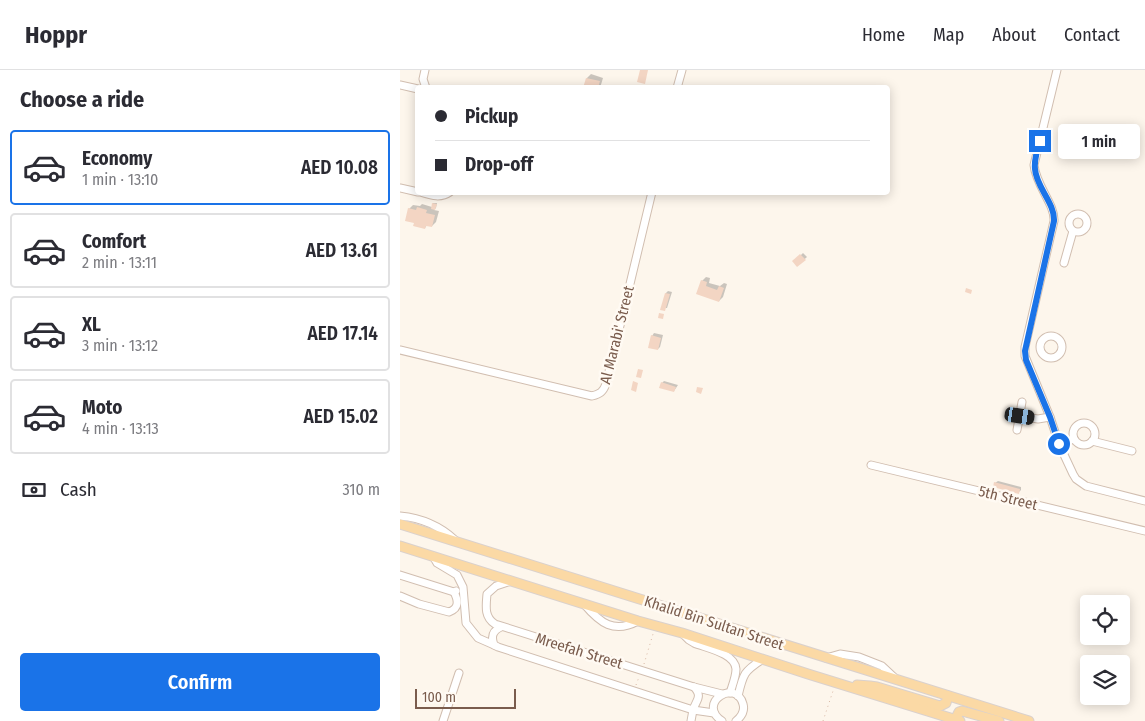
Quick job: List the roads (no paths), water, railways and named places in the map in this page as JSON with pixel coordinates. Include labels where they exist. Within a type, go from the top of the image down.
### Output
[{"type":"main road","name":"Khalid Bin Sultan Street","points":[[400,524],[1029,721]]},
{"type":"main road","name":"Khalid Bin Sultan Street","points":[[400,546],[850,686],[942,718],[957,720]]},
{"type":"main road","points":[[850,686],[877,687],[940,706],[946,703],[948,696]]},
{"type":"main road","points":[[957,720],[959,712],[962,711],[999,721]]},
{"type":"street","points":[[425,70],[423,79],[425,85]]},
{"type":"street","points":[[678,85],[682,70]]},
{"type":"street","points":[[1057,70],[1034,165],[1036,177],[1054,218],[1026,342],[1025,356],[1059,444],[1073,474],[1086,486],[1145,501]]},
{"type":"street","points":[[410,87],[423,79]]},
{"type":"street","points":[[400,85],[415,88]]},
{"type":"street","points":[[400,188],[415,191]]},
{"type":"street","points":[[432,195],[440,197],[446,195]]},
{"type":"street","name":"Al Marabi' Street","points":[[400,350],[592,396],[598,395],[604,390],[606,384],[651,195]]},
{"type":"street","points":[[1074,214],[1079,214],[1086,219],[1087,224],[1086,228],[1077,232],[1070,228],[1069,222],[1070,217],[1074,214]]},
{"type":"street","points":[[1054,218],[1069,222]]},
{"type":"street","points":[[1064,263],[1073,230]]},
{"type":"street","points":[[1026,342],[1040,345]]},
{"type":"street","points":[[1017,430],[1022,402]]},
{"type":"street","points":[[1011,415],[1038,419],[1050,417]]},
{"type":"street","points":[[1082,422],[1088,423],[1095,431],[1095,436],[1088,444],[1083,445],[1074,439],[1074,428],[1082,422]]},
{"type":"street","points":[[1059,444],[1074,439]]},
{"type":"street","points":[[1092,441],[1132,451]]},
{"type":"street","name":"5th Street","points":[[871,465],[1145,531]]},
{"type":"street","points":[[400,516],[422,520],[448,533],[457,542]]},
{"type":"street","points":[[433,556],[437,563],[457,574],[463,587],[466,623],[478,638],[533,659],[717,718]]},
{"type":"street","points":[[400,575],[454,592],[463,587]]},
{"type":"street","points":[[494,645],[492,636],[501,627],[488,618],[486,607],[487,594],[496,586],[511,582]]},
{"type":"street","points":[[400,596],[418,604],[449,612],[457,605],[458,601],[454,592]]},
{"type":"street","name":"Mreefah Street","points":[[501,627],[694,688],[722,694],[730,693]]},
{"type":"street","points":[[682,633],[694,643],[726,655],[734,663],[736,672],[730,693],[738,696],[743,703],[743,718],[736,721]]},
{"type":"street","points":[[738,696],[744,673],[763,659]]},
{"type":"street","points":[[443,721],[459,673]]},
{"type":"street","points":[[691,721],[693,710],[699,698],[697,690],[694,688]]},
{"type":"street","points":[[717,718],[714,704],[715,700],[722,694]]}]
